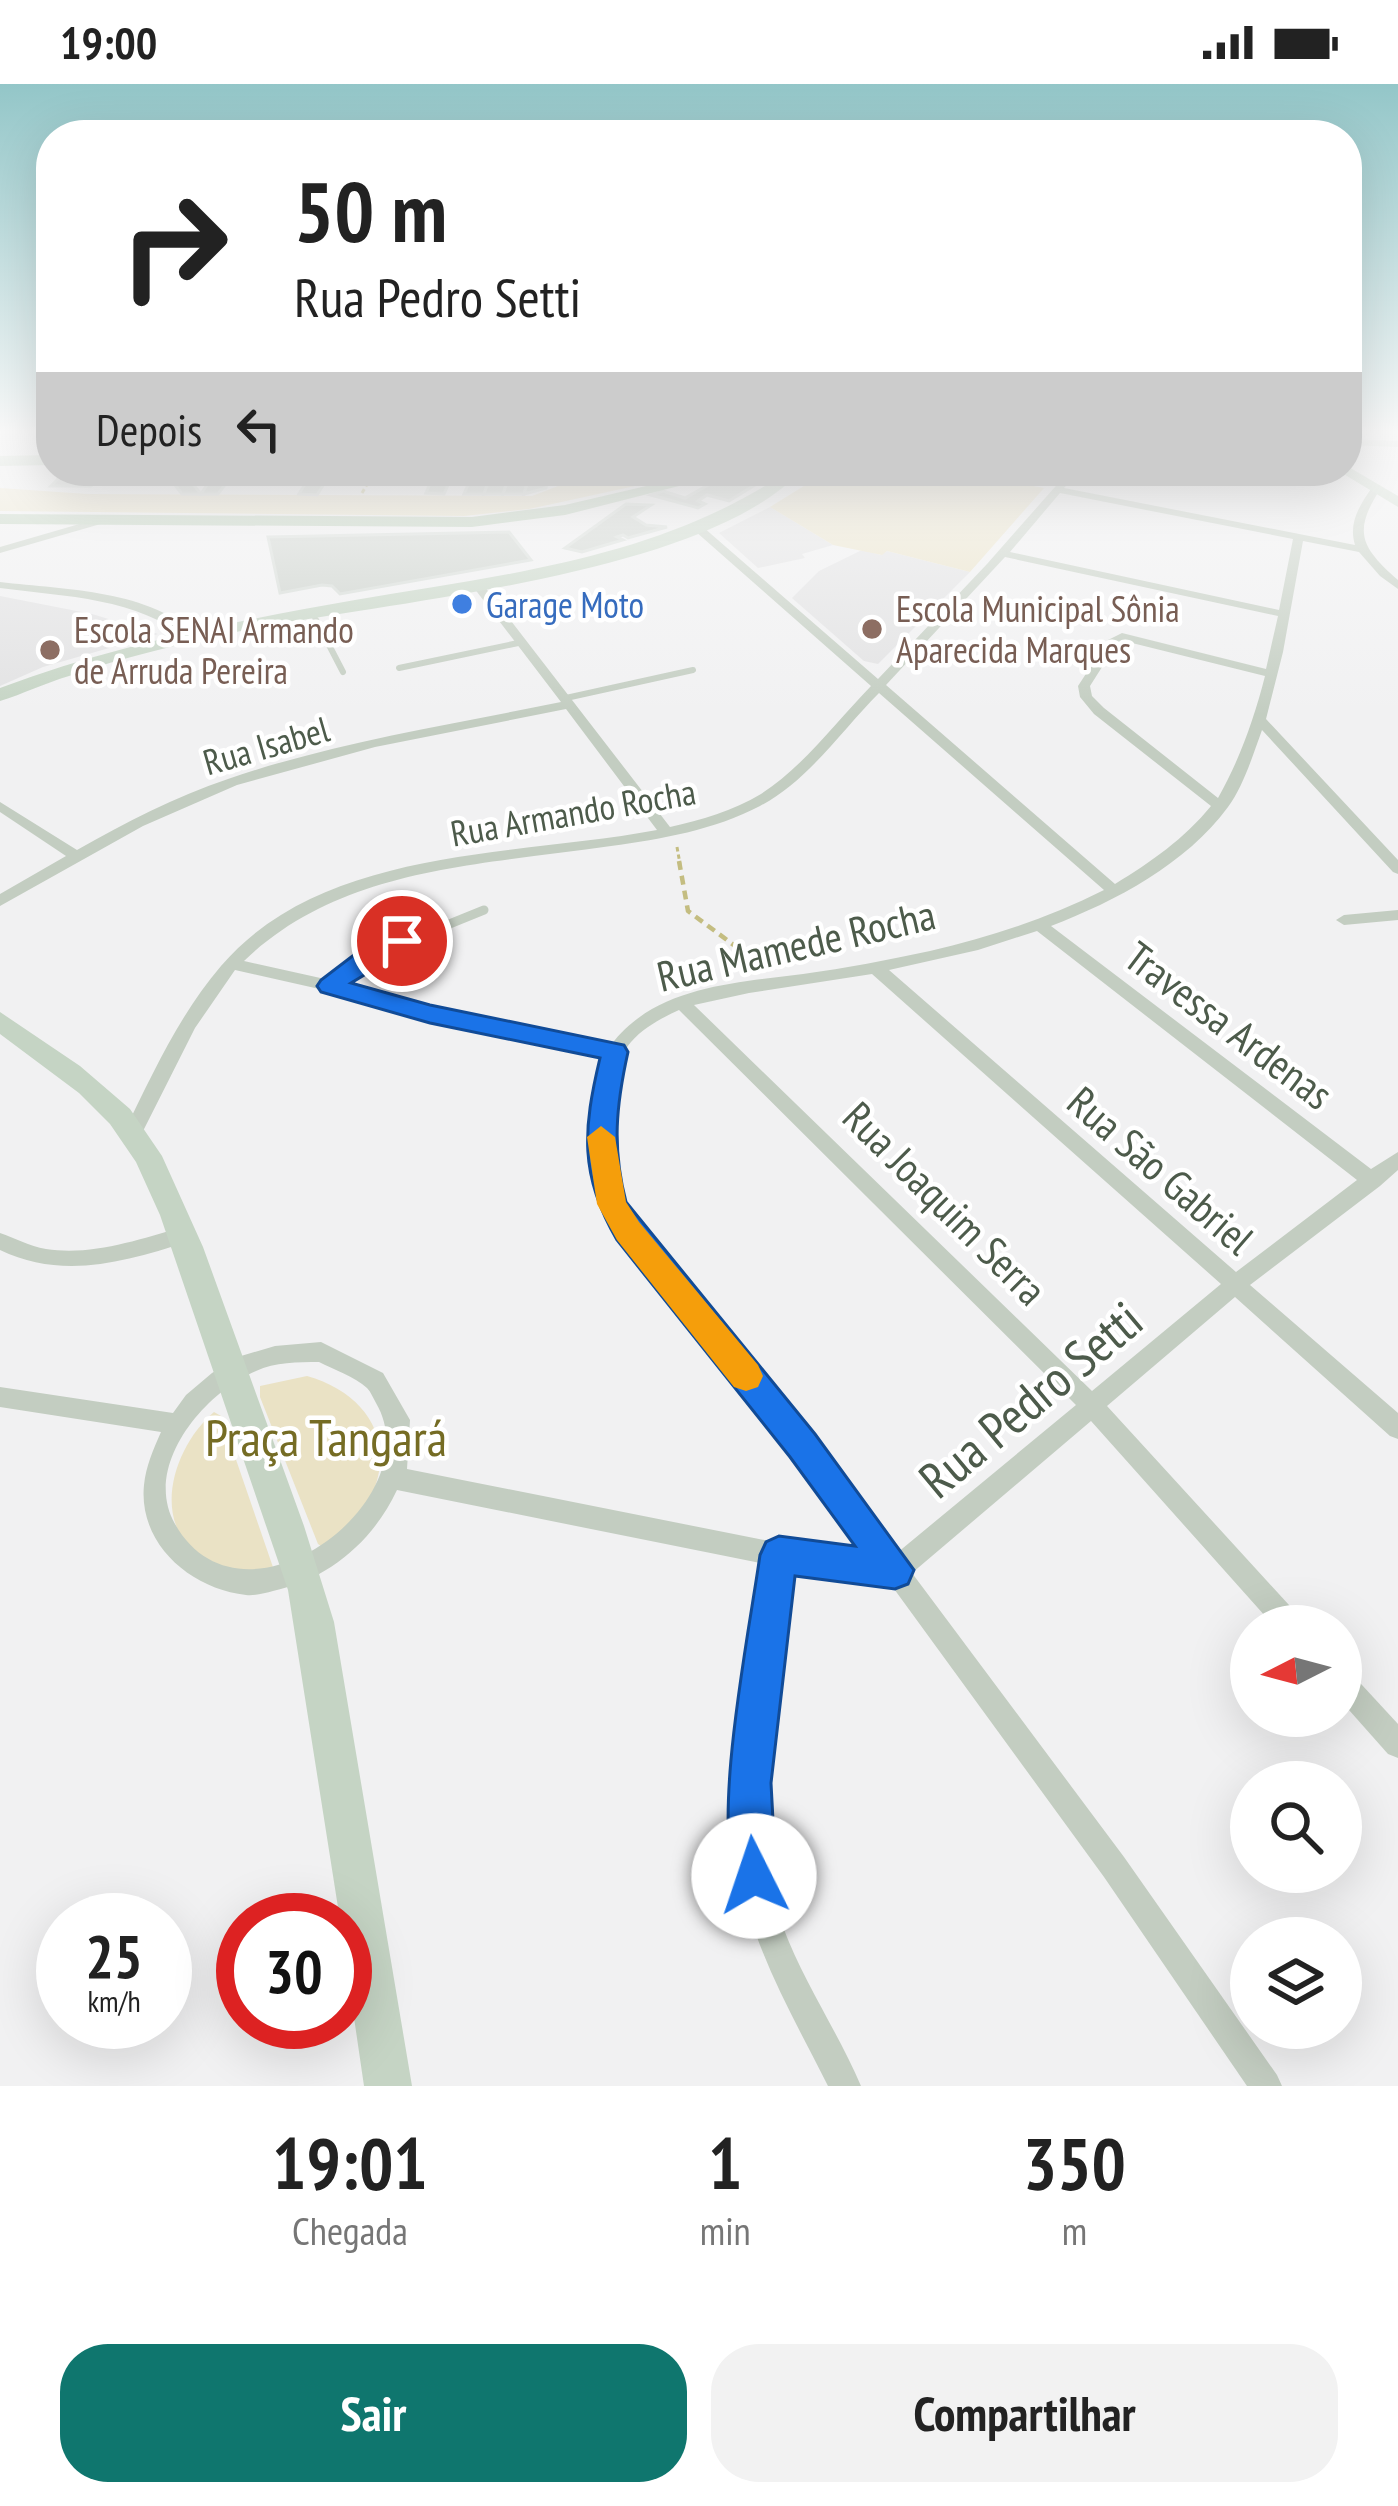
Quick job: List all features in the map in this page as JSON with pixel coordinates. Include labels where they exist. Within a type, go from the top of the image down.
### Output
[{"type":"main road","points":[[0,695],[98,660],[600,559],[703,527]]},
{"type":"main road","points":[[0,1021],[103,1100],[133,1132],[180,1236],[303,1571],[316,1622],[388,2086]]},
{"type":"street","points":[[0,550],[78,527]]},
{"type":"street","name":"Rua Armando Rocha","points":[[133,1132],[202,1002],[231,964],[290,918],[381,878],[671,832],[765,798],[878,686],[1024,527]]},
{"type":"street","points":[[1245,527],[1360,549],[1398,586]]},
{"type":"street","points":[[1356,527],[1360,549]]},
{"type":"street","points":[[699,529],[1116,893]]},
{"type":"street","name":"Rua Mamede Rocha","points":[[615,1052],[628,1034],[682,1003],[876,968],[1041,926],[1116,893],[1200,829],[1220,806],[1259,719],[1298,538]]},
{"type":"street","points":[[1001,553],[1282,614]]},
{"type":"street","points":[[0,584],[149,611],[183,626],[195,638]]},
{"type":"street","points":[[477,584],[671,832]]},
{"type":"street","points":[[1220,806],[1099,711],[1087,698],[1084,686],[1112,643],[1122,637],[1269,673]]},
{"type":"street","name":"Rua Isabel","points":[[0,901],[136,824],[221,787],[329,756],[568,701]]},
{"type":"street","points":[[1259,719],[1398,868]]},
{"type":"street","points":[[0,806],[78,857]]},
{"type":"street","points":[[1344,920],[1398,914]]},
{"type":"street","name":"Travessa Ardenas","points":[[1041,926],[1373,1181]]},
{"type":"street","points":[[231,964],[430,1014],[615,1052],[600,1116],[602,1164],[612,1204],[628,1231],[802,1445],[1266,2086]]},
{"type":"street","name":"Rua São Gabriel","points":[[876,968],[1398,1428]]},
{"type":"street","name":"Rua Joaquim Serra","points":[[682,1003],[1092,1406],[1272,1605]]},
{"type":"street","name":"Rua Pedro Setti","points":[[895,1570],[1236,1284],[1398,1159]]},
{"type":"street","points":[[0,1241],[33,1258],[74,1260],[180,1236]]},
{"type":"street","points":[[321,1352],[353,1361],[378,1381],[395,1408],[400,1442],[394,1478],[373,1516],[340,1550],[303,1571],[254,1583],[212,1577],[179,1557],[159,1526],[153,1488],[163,1449],[176,1424],[230,1374],[285,1353],[321,1352]]},
{"type":"street","points":[[0,1397],[176,1424]]},
{"type":"street","points":[[394,1478],[779,1555],[895,1570]]},
{"type":"street","points":[[779,1555],[750,1783],[754,1876],[770,1929],[845,2086]]},
{"type":"street","points":[[1362,1704],[1398,1744]]},
{"type":"lane","points":[[313,615],[343,672]]},
{"type":"lane","points":[[399,668],[523,642]]},
{"type":"lane","points":[[568,701],[693,670]]},
{"type":"lane","points":[[330,986],[368,957],[484,910]]},
{"type":"path","points":[[671,832],[688,910],[786,983]]},
{"type":"shaded area","points":[[730,527],[804,527],[833,545],[802,554],[805,558],[758,568],[719,533]]},
{"type":"shaded area","name":"Escola Municipal Sônia Aparecida Marques","points":[[862,550],[881,555],[887,551],[970,572],[878,664],[864,661],[792,598],[819,571]]},
{"type":"shaded area","name":"Escola SENAI Armando de Arruda Pereira","points":[[0,596],[92,614],[158,634],[43,667],[0,686]]},
{"type":"green space","points":[[804,527],[1009,527],[970,572],[887,551],[882,555],[833,545]]},
{"type":"green space","name":"Praça Tangará","points":[[307,1376],[329,1384],[363,1410],[379,1444],[380,1464],[365,1508],[324,1548],[318,1544],[260,1397],[260,1386]]},
{"type":"green space","name":"Praça Tangará","points":[[214,1412],[221,1416],[275,1573],[218,1571],[182,1538],[174,1520],[172,1501],[179,1462]]},
{"type":"building","points":[[594,527],[665,527],[628,538],[623,535],[617,537],[623,540],[582,552],[565,548]]},
{"type":"building","points":[[509,532],[531,560],[340,594],[322,585],[280,593],[268,537]]},
{"type":"slow traffic","points":[[601,1137],[612,1204],[628,1231],[746,1376]]},
{"type":"place","name":"Garage Moto","points":[[462,604]]},
{"type":"place","name":"Escola Municipal Sônia Aparecida Marques","points":[[872,629]]},
{"type":"place","name":"Escola SENAI Armando de Arruda Pereira","points":[[50,650]]},
{"type":"route","points":[[402,941],[368,957],[330,986],[430,1014],[615,1052],[600,1116],[602,1164],[612,1204],[628,1231],[802,1445],[895,1570],[779,1555],[750,1783],[754,1876]]}]
